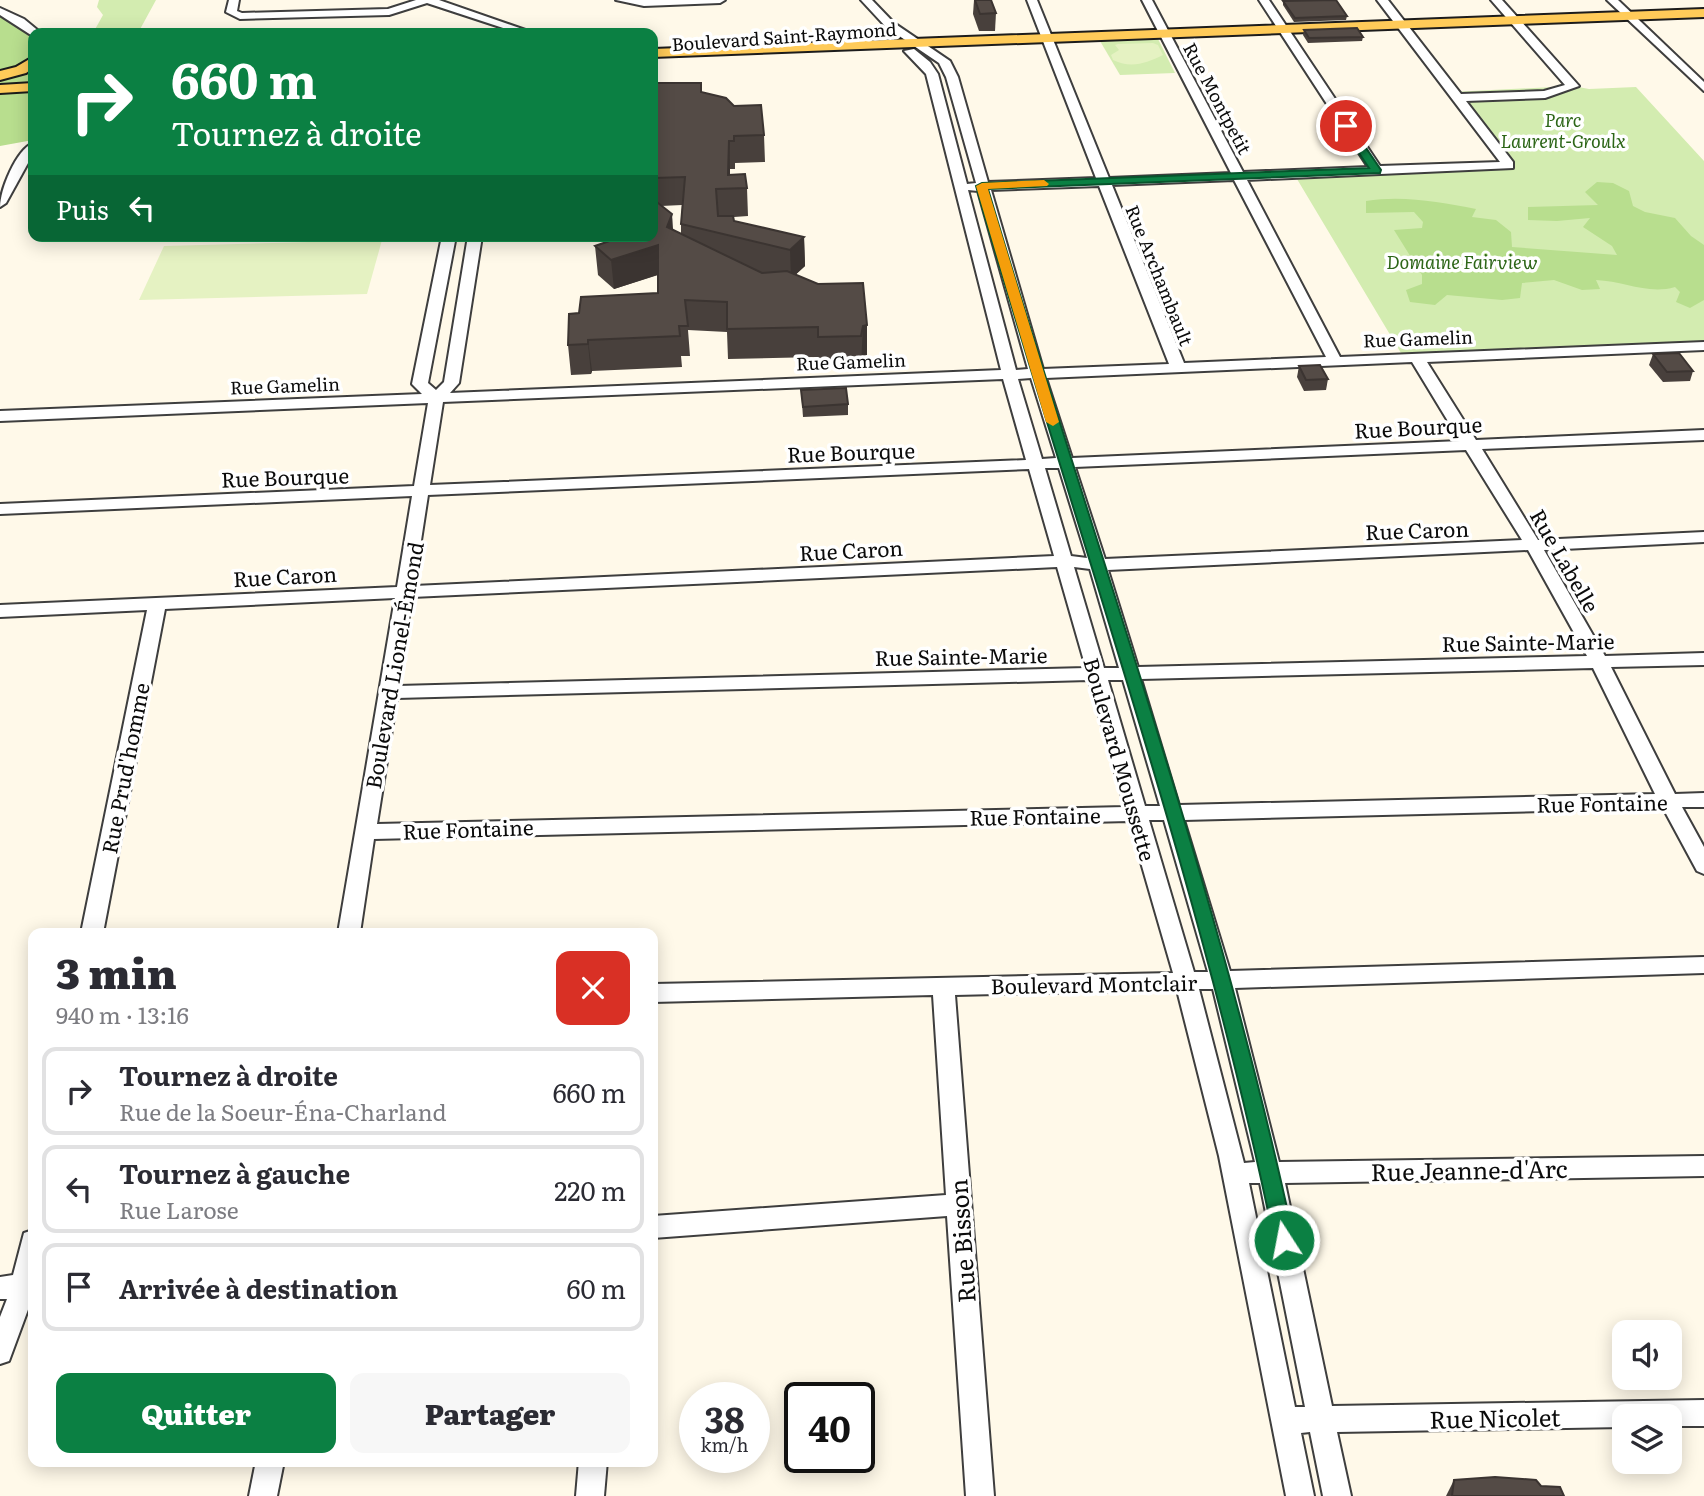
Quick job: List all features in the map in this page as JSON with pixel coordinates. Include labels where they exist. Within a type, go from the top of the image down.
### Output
[{"type":"main road","name":"Boulevard Saint-Raymond","points":[[658,53],[1704,13]]},
{"type":"main road","points":[[858,45],[875,37],[878,27]]},
{"type":"main road","points":[[944,61],[940,55],[943,48],[970,40]]},
{"type":"main road","name":"Boulevard Saint-Raymond","points":[[658,64],[786,58],[906,44]]},
{"type":"main road","points":[[0,78],[21,71],[28,65]]},
{"type":"main road","points":[[0,78],[28,77]]},
{"type":"main road","points":[[0,89],[28,87]]},
{"type":"street","points":[[234,0],[231,12],[240,16],[389,12],[427,0],[497,28]]},
{"type":"street","points":[[621,0],[644,3],[720,0]]},
{"type":"street","points":[[866,0],[870,16],[878,27],[906,44],[944,61]]},
{"type":"street","points":[[866,0],[906,44]]},
{"type":"street","name":"Rue Archambault","points":[[1032,0],[1178,367]]},
{"type":"street","name":"Rue Montpetit","points":[[1147,0],[1335,361]]},
{"type":"street","points":[[1264,0],[1376,170]]},
{"type":"street","points":[[962,187],[1508,165],[1382,0]]},
{"type":"street","points":[[1457,98],[1545,94],[1573,86],[1496,0]]},
{"type":"street","points":[[1612,0],[1704,88]]},
{"type":"street","points":[[0,11],[29,28]]},
{"type":"street","name":"Boulevard Moussette","points":[[906,44],[932,74],[1009,374],[1186,981],[1235,1173],[1300,1496]]},
{"type":"street","name":"Boulevard Moussette","points":[[944,61],[952,77],[1036,373],[1098,565],[1222,980],[1270,1172],[1337,1496]]},
{"type":"street","points":[[0,203],[28,153]]},
{"type":"street","points":[[436,397],[420,384],[448,242]]},
{"type":"street","name":"Boulevard Lionel-Émond","points":[[350,928],[407,592],[436,397],[451,383],[474,242]]},
{"type":"street","name":"Rue Gamelin","points":[[0,416],[1704,346]]},
{"type":"street","name":"Rue Labelle","points":[[1417,358],[1533,547],[1599,662],[1668,801],[1704,866]]},
{"type":"street","name":"Rue Bourque","points":[[0,509],[1704,435]]},
{"type":"street","name":"Rue Caron","points":[[0,611],[1065,561],[1098,565],[1704,537]]},
{"type":"street","name":"Rue Prud'homme","points":[[93,928],[157,604]]},
{"type":"street","name":"Rue Sainte-Marie","points":[[388,692],[1704,659]]},
{"type":"street","name":"Rue Fontaine","points":[[365,832],[1704,800]]},
{"type":"street","name":"Boulevard Montclair","points":[[658,993],[1186,981],[1704,965]]},
{"type":"street","name":"Rue Bisson","points":[[943,985],[979,1496]]},
{"type":"street","name":"Rue Jeanne-d'Arc","points":[[1235,1173],[1704,1166]]},
{"type":"street","points":[[658,1227],[958,1205]]},
{"type":"street","points":[[0,1352],[28,1257]]},
{"type":"street","name":"Rue Nicolet","points":[[1285,1420],[1704,1413]]},
{"type":"street","points":[[263,1496],[269,1467]]},
{"type":"street","points":[[590,1496],[592,1467]]},
{"type":"green space","points":[[99,0],[156,0],[141,28],[96,28],[103,15],[97,7]]},
{"type":"green space","points":[[0,10],[28,30],[28,141],[0,146]]},
{"type":"green space","points":[[1158,39],[1175,73],[1120,75],[1100,41]]},
{"type":"green space","points":[[1118,44],[1158,45],[1163,55],[1145,62],[1120,63],[1113,60],[1111,55],[1119,50],[1115,45]]},
{"type":"green space","name":"Domaine Fairview","points":[[1573,86],[1589,89],[1636,87],[1704,161],[1704,346],[1404,358],[1294,174],[1508,165],[1452,92]]},
{"type":"green space","points":[[1597,182],[1613,183],[1629,191],[1633,206],[1645,212],[1675,218],[1691,236],[1704,245],[1704,300],[1690,308],[1676,302],[1680,292],[1675,287],[1646,289],[1596,280],[1600,289],[1582,290],[1554,280],[1522,283],[1520,298],[1502,300],[1447,295],[1435,305],[1410,302],[1406,290],[1422,284],[1422,275],[1394,230],[1422,228],[1423,222],[1414,212],[1366,213],[1366,201],[1380,199],[1449,204],[1476,209],[1472,217],[1496,220],[1511,232],[1512,247],[1617,255],[1612,246],[1583,227],[1590,218],[1528,220],[1528,207],[1598,205],[1585,192]]},
{"type":"green space","points":[[381,242],[367,294],[139,300],[164,246]]},
{"type":"building","points":[[975,0],[991,0],[996,13],[980,14]]},
{"type":"building","points":[[1336,0],[1347,16],[1295,18],[1283,1]]},
{"type":"building","points":[[1357,28],[1363,37],[1309,38],[1304,30]]},
{"type":"building","points":[[658,83],[701,83],[701,92],[726,98],[734,106],[761,105],[764,135],[734,136],[734,141],[729,141],[728,175],[745,174],[747,188],[716,189],[718,216],[733,216],[734,221],[804,237],[790,250],[681,224],[685,177],[658,178]]},
{"type":"building","points":[[658,203],[672,214],[667,227],[762,273],[787,271],[818,284],[863,283],[867,325],[863,326],[861,336],[818,337],[818,327],[727,329],[727,302],[685,300],[688,326],[679,326],[680,336],[588,340],[588,344],[568,345],[569,314],[579,313],[581,297],[658,293],[658,245],[611,260],[595,246],[607,242],[658,242]]},
{"type":"building","points":[[1679,353],[1693,371],[1667,372],[1653,354]]},
{"type":"building","points":[[1320,365],[1328,379],[1306,380],[1299,366]]},
{"type":"building","points":[[846,388],[848,404],[803,407],[801,390]]},
{"type":"building","points":[[1495,1477],[1536,1480],[1541,1486],[1560,1487],[1564,1496],[1452,1496],[1454,1480]]},
{"type":"slow traffic","points":[[1044,184],[982,186],[1053,422]]},
{"type":"route","points":[[1284,1240],[1270,1172],[1222,980],[982,186],[1376,170],[1346,126]]},
{"type":"park label","name":"Parc Laurent-Groulx","points":[[1563,129]]}]
